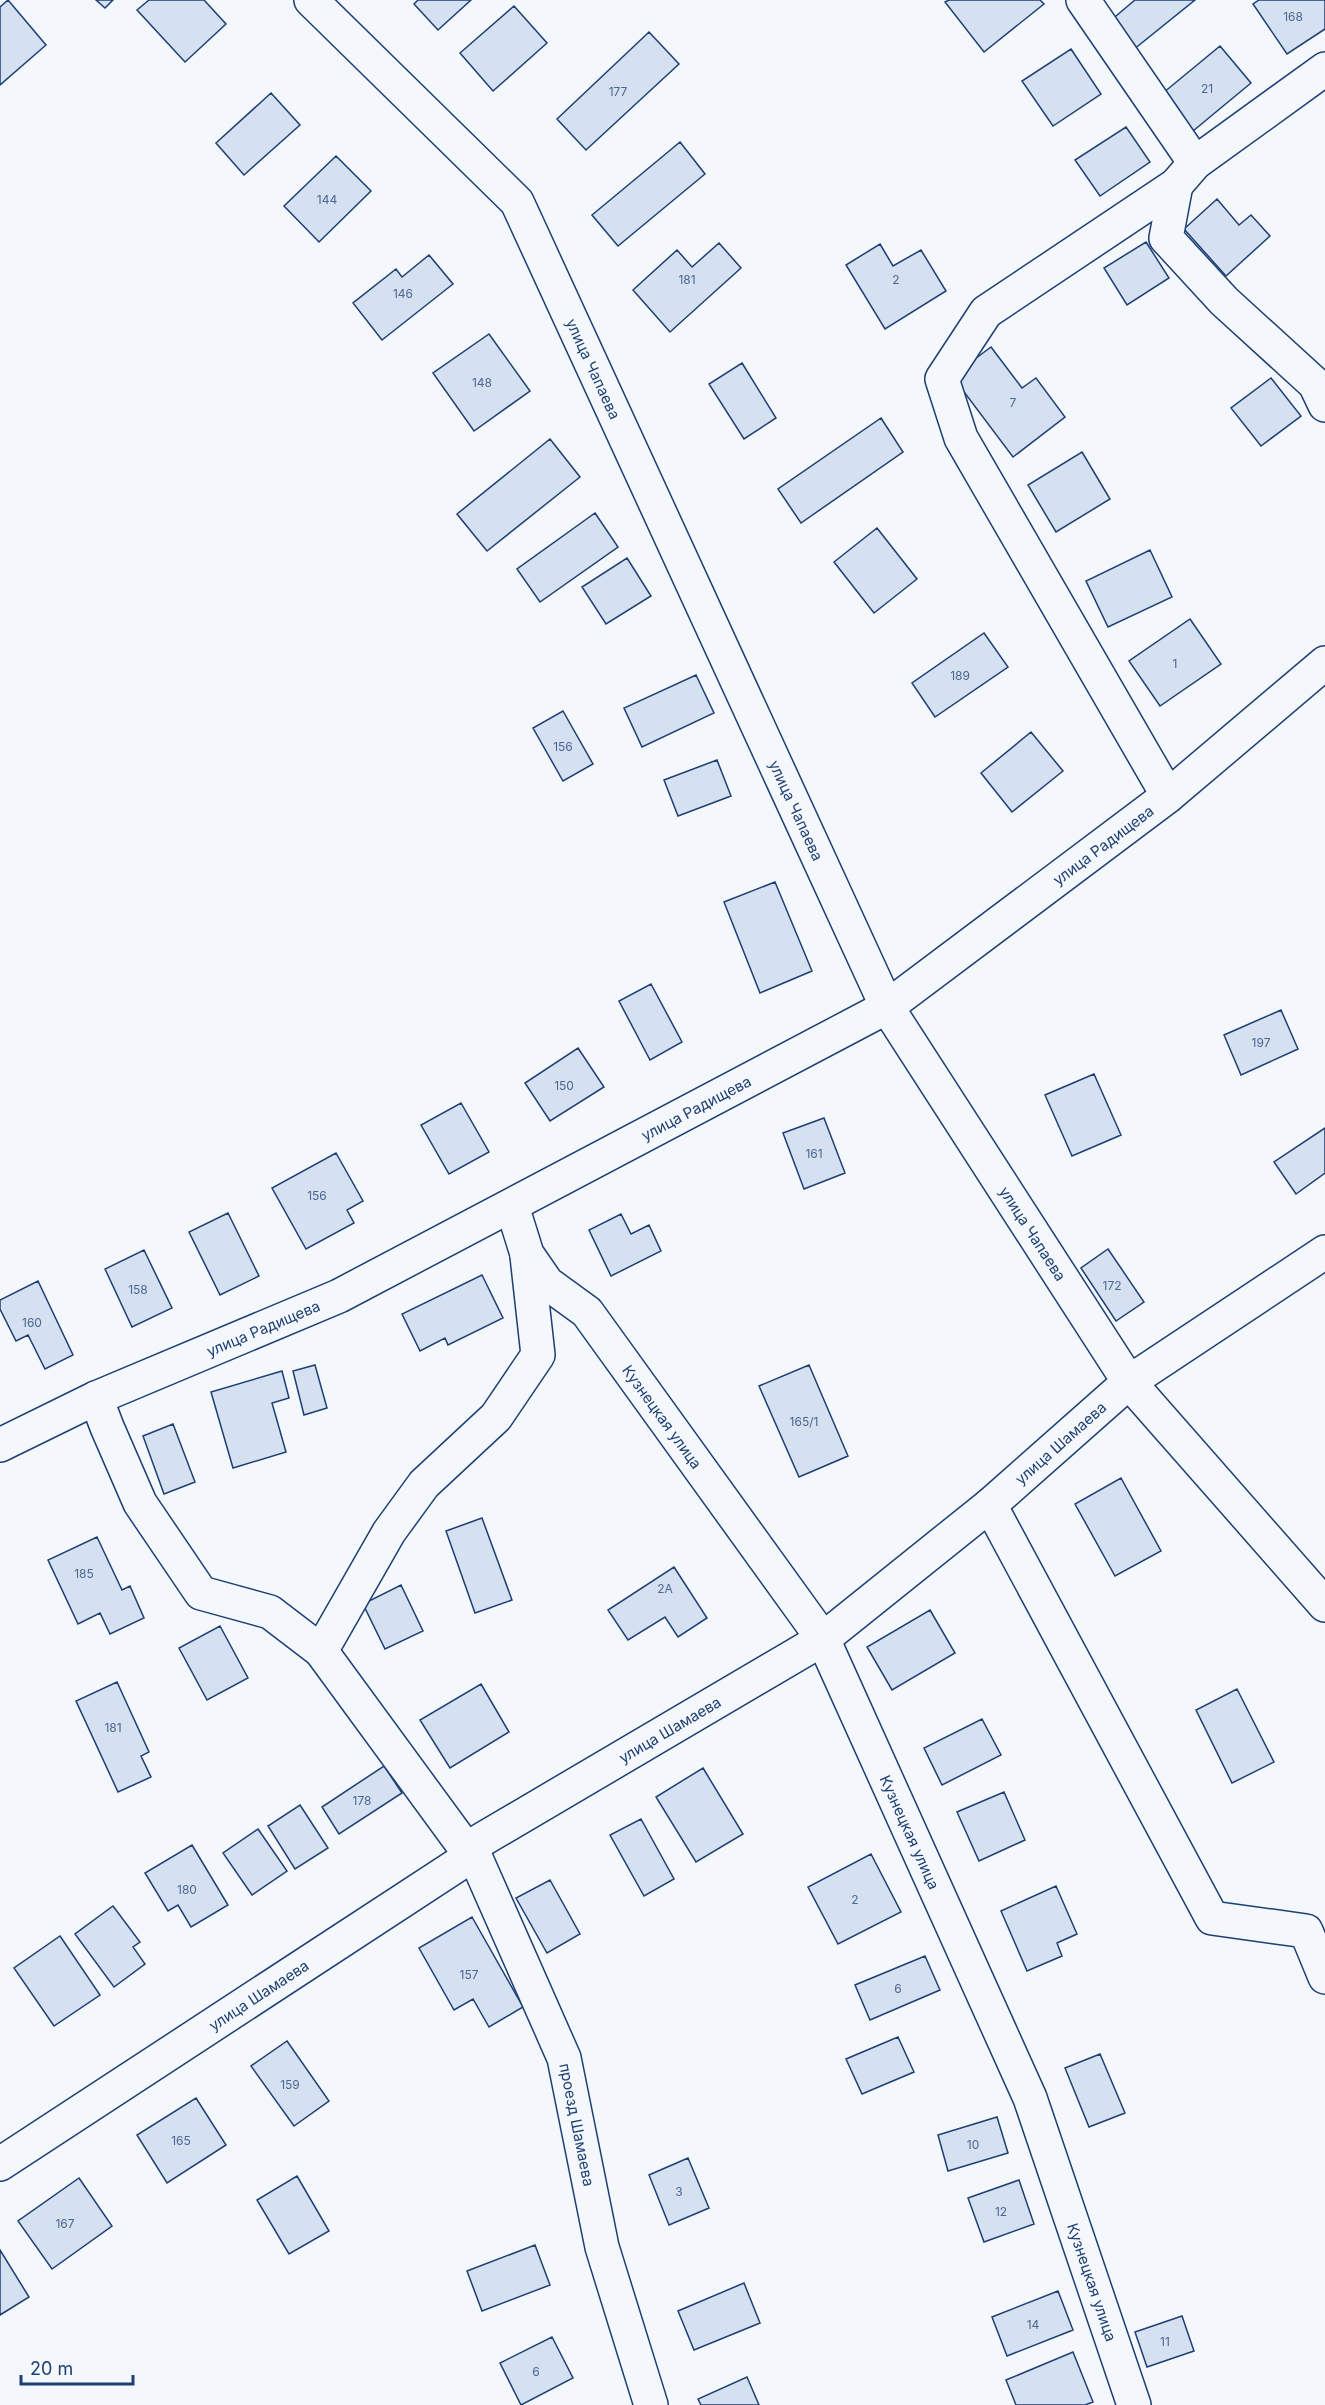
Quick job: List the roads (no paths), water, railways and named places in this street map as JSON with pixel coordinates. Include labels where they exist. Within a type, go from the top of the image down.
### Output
[{"type":"street","name":"улица Чапаева","points":[[311,0],[517,202],[887,1007],[1129,1382],[1325,1605]]},
{"type":"street","points":[[1083,0],[1185,174],[1166,238],[1224,302],[1315,384],[1325,405]]},
{"type":"street","points":[[1168,796],[961,438],[942,379],[986,312],[1185,174],[1325,69]]},
{"type":"street","name":"улица Радищева","points":[[0,1445],[96,1398],[339,1296],[887,1007],[1168,796],[1325,663]]},
{"type":"street","points":[[321,1651],[389,1532],[424,1484],[496,1417],[538,1355],[527,1254],[512,1206]]},
{"type":"street","name":"улица Шамаева","points":[[0,2164],[470,1851],[823,1639],[990,1505],[1129,1382],[1325,1252]]},
{"type":"street","name":"Кузнецкая улица","points":[[527,1254],[547,1282],[586,1312],[823,1639],[1030,2098],[1134,2405]]},
{"type":"street","name":"проезд Шамаева","points":[[96,1398],[106,1427],[140,1503],[201,1593],[270,1611],[321,1651],[470,1851],[564,2058],[602,2247],[651,2405]]},
{"type":"street","points":[[990,1505],[1212,1918],[1306,1931],[1325,1977]]}]
